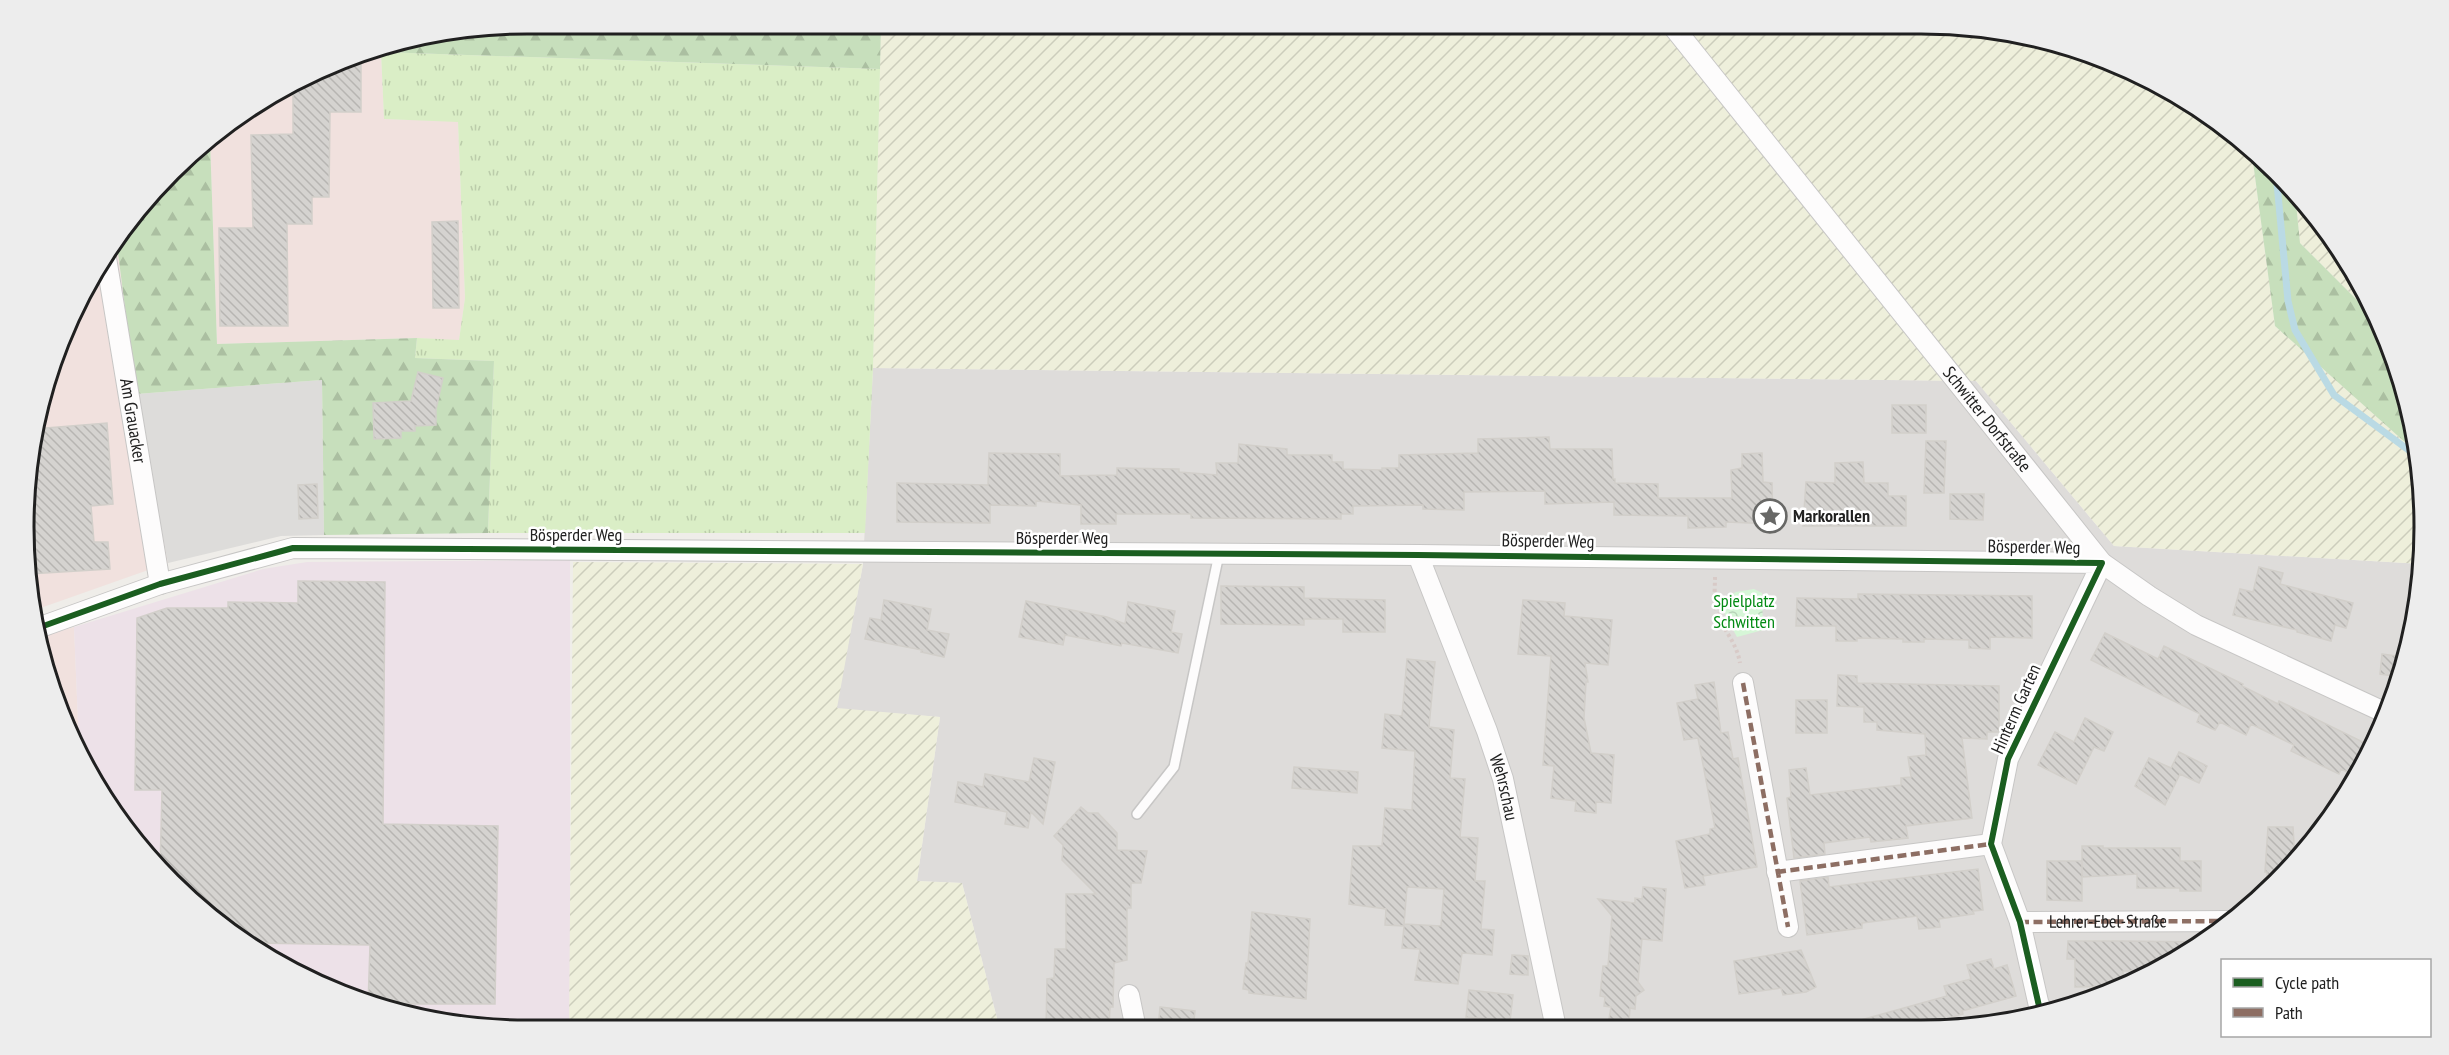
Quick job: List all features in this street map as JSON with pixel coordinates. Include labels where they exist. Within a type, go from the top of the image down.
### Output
[{"type":"street","name":"Schwitter Dorfstraße","points":[[1679,34],[2102,563],[2196,625],[2379,710]]},
{"type":"street","name":"Am Grauacker","points":[[108,270],[160,584]]},
{"type":"street","name":"Bösperder Weg","points":[[44,626],[160,584],[294,548],[1418,555],[2102,563]]},
{"type":"street","name":"Wehrschau","points":[[1418,555],[1487,731],[1503,779],[1554,1020]]},
{"type":"street","name":"Hinterm Garten","points":[[1991,844],[2008,759],[2102,563]]},
{"type":"street","points":[[1743,683],[1788,927]]},
{"type":"street","points":[[1777,872],[1991,844],[2020,922],[2039,1006]]},
{"type":"street","name":"Lehrer-Ebel-Straße","points":[[2020,922],[2219,921]]},
{"type":"street","points":[[1129,995],[1134,1020]]},
{"type":"lane","points":[[1137,814],[1174,767],[1219,554]]},
{"type":"path","points":[[1715,558],[1716,608],[1738,652],[1743,683]]},
{"type":"shaded area","points":[[381,57],[384,119],[458,121],[465,298],[459,341],[417,338],[217,344],[210,150],[254,118],[309,85]]},
{"type":"shaded area","points":[[118,254],[136,394],[168,563],[41,608],[34,528],[44,431],[51,400],[72,339],[85,309]]},
{"type":"shaded area","points":[[873,368],[1976,381],[2114,546],[2413,563],[2405,624],[2398,655],[2364,746],[2313,828],[2292,853],[2247,898],[2222,919],[2168,954],[2110,983],[2049,1004],[2018,1011],[1954,1019],[1922,1020],[997,1020],[962,883],[917,881],[940,717],[836,709],[863,564]]},
{"type":"shaded area","points":[[322,380],[324,535],[281,536],[168,563],[136,394]]},
{"type":"shaded area","points":[[570,560],[570,1020],[495,1019],[431,1011],[369,994],[309,970],[227,919],[202,898],[157,853],[136,828],[101,774],[78,731],[74,627],[263,569],[307,562]]},
{"type":"shaded area","points":[[74,627],[78,731],[61,686],[47,635]]},
{"type":"green space","points":[[528,34],[881,34],[880,69],[395,52],[463,39]]},
{"type":"green space","points":[[881,34],[1922,34],[1986,39],[2049,51],[2140,85],[2222,136],[2253,163],[2275,326],[2407,444],[2413,495],[2413,563],[2114,546],[1976,381],[873,368]]},
{"type":"green space","points":[[395,52],[880,69],[873,368],[865,533],[488,533],[494,361],[415,358],[417,338],[459,340],[465,298],[458,122],[384,119],[381,57]]},
{"type":"green space","points":[[210,150],[217,344],[417,338],[415,358],[494,361],[488,533],[324,535],[322,380],[136,394],[118,254],[157,202]]},
{"type":"green space","points":[[2253,163],[2296,207],[2300,243],[2364,309],[2398,400],[2407,444],[2275,326]]},
{"type":"green space","points":[[2296,207],[2313,227],[2361,304],[2300,243]]},
{"type":"green space","points":[[573,562],[863,564],[837,708],[940,717],[917,881],[962,883],[997,1020],[569,1020]]},
{"type":"green space","name":"Spielplatz Schwitten","points":[[1754,589],[1762,593],[1763,630],[1737,637],[1725,615],[1722,600],[1736,592]]},
{"type":"building","points":[[361,64],[361,112],[330,112],[329,197],[312,197],[312,224],[287,224],[288,326],[220,326],[219,228],[253,228],[251,135],[293,134],[293,94],[309,85]]},
{"type":"building","points":[[458,221],[459,308],[433,308],[432,222]]},
{"type":"building","points":[[418,372],[443,378],[436,409],[436,425],[415,426],[415,431],[401,431],[401,438],[374,439],[373,403],[411,401]]},
{"type":"building","points":[[1892,405],[1926,405],[1926,433],[1892,433]]},
{"type":"building","points":[[107,423],[113,504],[91,506],[94,542],[108,542],[110,569],[37,573],[34,528],[39,463],[45,428]]},
{"type":"building","points":[[1549,437],[1550,449],[1612,449],[1615,483],[1658,484],[1658,498],[1732,498],[1731,470],[1742,468],[1742,454],[1762,453],[1763,482],[1772,483],[1773,524],[1726,522],[1726,527],[1688,528],[1688,516],[1614,515],[1614,502],[1545,504],[1545,491],[1464,492],[1464,510],[1423,509],[1423,505],[1353,506],[1353,514],[1341,514],[1341,519],[1191,518],[1191,514],[1116,514],[1116,524],[1081,524],[1081,505],[1036,501],[1036,506],[990,505],[990,523],[897,522],[897,483],[988,485],[989,453],[1060,454],[1060,476],[1117,475],[1117,468],[1179,469],[1179,472],[1217,475],[1216,463],[1238,463],[1239,444],[1287,449],[1287,455],[1332,455],[1332,462],[1343,462],[1343,469],[1382,470],[1382,468],[1399,468],[1399,455],[1478,453],[1478,439]]},
{"type":"building","points":[[1926,441],[1946,441],[1944,493],[1924,493]]},
{"type":"building","points":[[1863,462],[1864,483],[1888,483],[1888,496],[1906,496],[1906,526],[1803,526],[1806,482],[1835,483],[1835,463]]},
{"type":"building","points":[[317,484],[318,518],[299,519],[298,485]]},
{"type":"building","points":[[1950,494],[1984,494],[1983,520],[1950,519]]},
{"type":"building","points":[[2259,567],[2283,573],[2280,584],[2353,603],[2346,628],[2335,625],[2331,641],[2297,632],[2297,630],[2233,615],[2240,589],[2253,592]]},
{"type":"building","points":[[298,581],[385,582],[383,824],[498,826],[495,1004],[409,1004],[409,1006],[368,994],[370,945],[264,943],[227,919],[160,856],[162,790],[135,790],[137,618],[167,608],[228,608],[228,602],[298,603]]},
{"type":"building","points":[[1221,586],[1304,587],[1304,598],[1385,600],[1385,632],[1343,632],[1343,619],[1304,619],[1304,625],[1221,624]]},
{"type":"building","points":[[1858,594],[2032,596],[2032,638],[1990,637],[1990,649],[1969,648],[1969,640],[1924,639],[1924,642],[1903,642],[1903,639],[1857,638],[1857,641],[1836,641],[1836,626],[1796,626],[1797,598],[1858,599]]},
{"type":"building","points":[[884,600],[931,609],[927,630],[949,634],[944,657],[921,652],[922,650],[865,639],[870,618],[881,620]]},
{"type":"building","points":[[1523,600],[1565,603],[1564,616],[1612,620],[1608,665],[1585,663],[1588,682],[1586,682],[1584,718],[1591,753],[1614,755],[1611,803],[1596,802],[1596,813],[1575,811],[1576,801],[1551,798],[1554,766],[1543,765],[1551,656],[1518,654]]},
{"type":"building","points":[[1026,601],[1107,617],[1125,624],[1128,602],[1175,611],[1171,632],[1182,634],[1178,653],[1122,643],[1121,646],[1065,635],[1063,645],[1019,637]]},
{"type":"building","points":[[2105,633],[2158,659],[2164,646],[2243,684],[2242,686],[2278,704],[2279,701],[2365,743],[2349,773],[2341,769],[2339,774],[2291,751],[2294,745],[2251,724],[2246,735],[2220,722],[2215,730],[2197,722],[2200,714],[2091,660]]},
{"type":"building","points":[[2382,654],[2398,656],[2391,676],[2380,674]]},
{"type":"building","points":[[1407,659],[1435,662],[1429,727],[1454,730],[1450,778],[1465,779],[1460,837],[1478,838],[1475,881],[1485,881],[1481,929],[1494,930],[1492,955],[1462,953],[1458,984],[1415,980],[1420,949],[1402,948],[1404,926],[1385,925],[1386,909],[1349,904],[1353,846],[1382,846],[1385,808],[1412,810],[1415,751],[1382,748],[1385,714],[1402,716]],"holes":[[[1407,887],[1444,889],[1441,926],[1404,924]]]},
{"type":"building","points":[[1838,675],[1857,676],[1857,683],[1999,686],[1999,732],[1987,732],[1987,739],[1962,738],[1972,818],[1906,826],[1908,838],[1871,842],[1870,837],[1824,843],[1825,854],[1794,858],[1787,798],[1791,797],[1789,770],[1806,768],[1810,795],[1901,785],[1901,778],[1911,777],[1908,757],[1926,755],[1925,734],[1877,730],[1877,722],[1864,722],[1864,707],[1837,706]]},
{"type":"building","points":[[1714,682],[1721,733],[1728,732],[1733,759],[1738,758],[1757,867],[1703,876],[1705,885],[1685,888],[1676,841],[1710,834],[1710,829],[1715,828],[1698,738],[1684,740],[1677,703],[1698,699],[1695,685]]},
{"type":"building","points":[[1796,700],[1827,700],[1827,733],[1796,733]]},
{"type":"building","points":[[2085,718],[2113,732],[2104,751],[2094,747],[2076,784],[2038,765],[2055,732],[2074,742]]},
{"type":"building","points":[[2179,752],[2207,766],[2199,783],[2180,774],[2165,805],[2135,786],[2149,758],[2171,768]]},
{"type":"building","points":[[1034,758],[1055,762],[1043,824],[1031,812],[1028,828],[1005,824],[1007,812],[955,802],[958,782],[983,787],[985,774],[1029,782]]},
{"type":"building","points":[[1294,767],[1358,772],[1357,793],[1292,788]]},
{"type":"building","points":[[1081,807],[1088,813],[1098,813],[1117,833],[1117,850],[1147,851],[1141,883],[1131,883],[1131,908],[1127,908],[1127,960],[1114,963],[1113,1007],[1110,1007],[1109,1020],[1046,1020],[1047,979],[1054,978],[1055,949],[1066,949],[1066,894],[1096,894],[1062,860],[1063,845],[1054,836]]},
{"type":"building","points":[[2268,827],[2293,827],[2294,850],[2267,879],[2267,872],[2265,872]]},
{"type":"building","points":[[2082,846],[2180,848],[2180,861],[2201,861],[2201,891],[2180,891],[2180,888],[2137,888],[2137,874],[2082,877]]},
{"type":"building","points":[[2047,861],[2082,861],[2082,901],[2047,900]]},
{"type":"building","points":[[1978,869],[1983,910],[1973,911],[1974,914],[1939,919],[1940,927],[1919,929],[1917,916],[1862,923],[1862,928],[1807,935],[1800,881],[1828,877],[1829,887]]},
{"type":"building","points":[[1643,887],[1666,889],[1662,941],[1642,939],[1638,982],[1644,990],[1636,996],[1635,1009],[1630,1008],[1629,1020],[1609,1019],[1611,1007],[1604,1006],[1605,997],[1600,996],[1603,966],[1608,966],[1612,916],[1598,899],[1635,903],[1635,898],[1642,899]]},
{"type":"building","points":[[1252,912],[1310,919],[1306,999],[1249,993],[1249,990],[1243,989],[1246,963],[1248,963]]},
{"type":"building","points":[[2068,941],[2187,942],[2140,970],[2123,971],[2123,977],[2101,986],[2075,987],[2075,959],[2067,959]]},
{"type":"building","points":[[1801,950],[1816,987],[1806,992],[1783,995],[1781,988],[1739,994],[1734,961]]},
{"type":"building","points":[[1512,955],[1528,956],[1528,975],[1510,974]]},
{"type":"building","points":[[1991,959],[1994,969],[2007,965],[2016,996],[1962,1011],[1963,1014],[1952,1017],[1953,1019],[1861,1020],[1947,996],[1944,986],[1971,979],[1967,965]]},
{"type":"building","points":[[1469,990],[1513,995],[1510,1020],[1466,1017]]},
{"type":"building","points":[[1160,1007],[1195,1011],[1194,1020],[1159,1020]]},
{"type":"waterway","points":[[2277,187],[2288,301],[2295,330],[2334,395],[2408,450]]},
{"type":"marked path","points":[[1743,683],[1788,927]]},
{"type":"marked path","points":[[1777,872],[1991,844]]},
{"type":"marked path","points":[[2020,922],[2219,921]]},
{"type":"cycle path","points":[[44,626],[160,584],[293,548],[1418,555],[2102,563],[2008,759],[1991,844],[2020,922],[2039,1006]]},
{"type":"place","name":"Markorallen","points":[[1770,516]]}]
